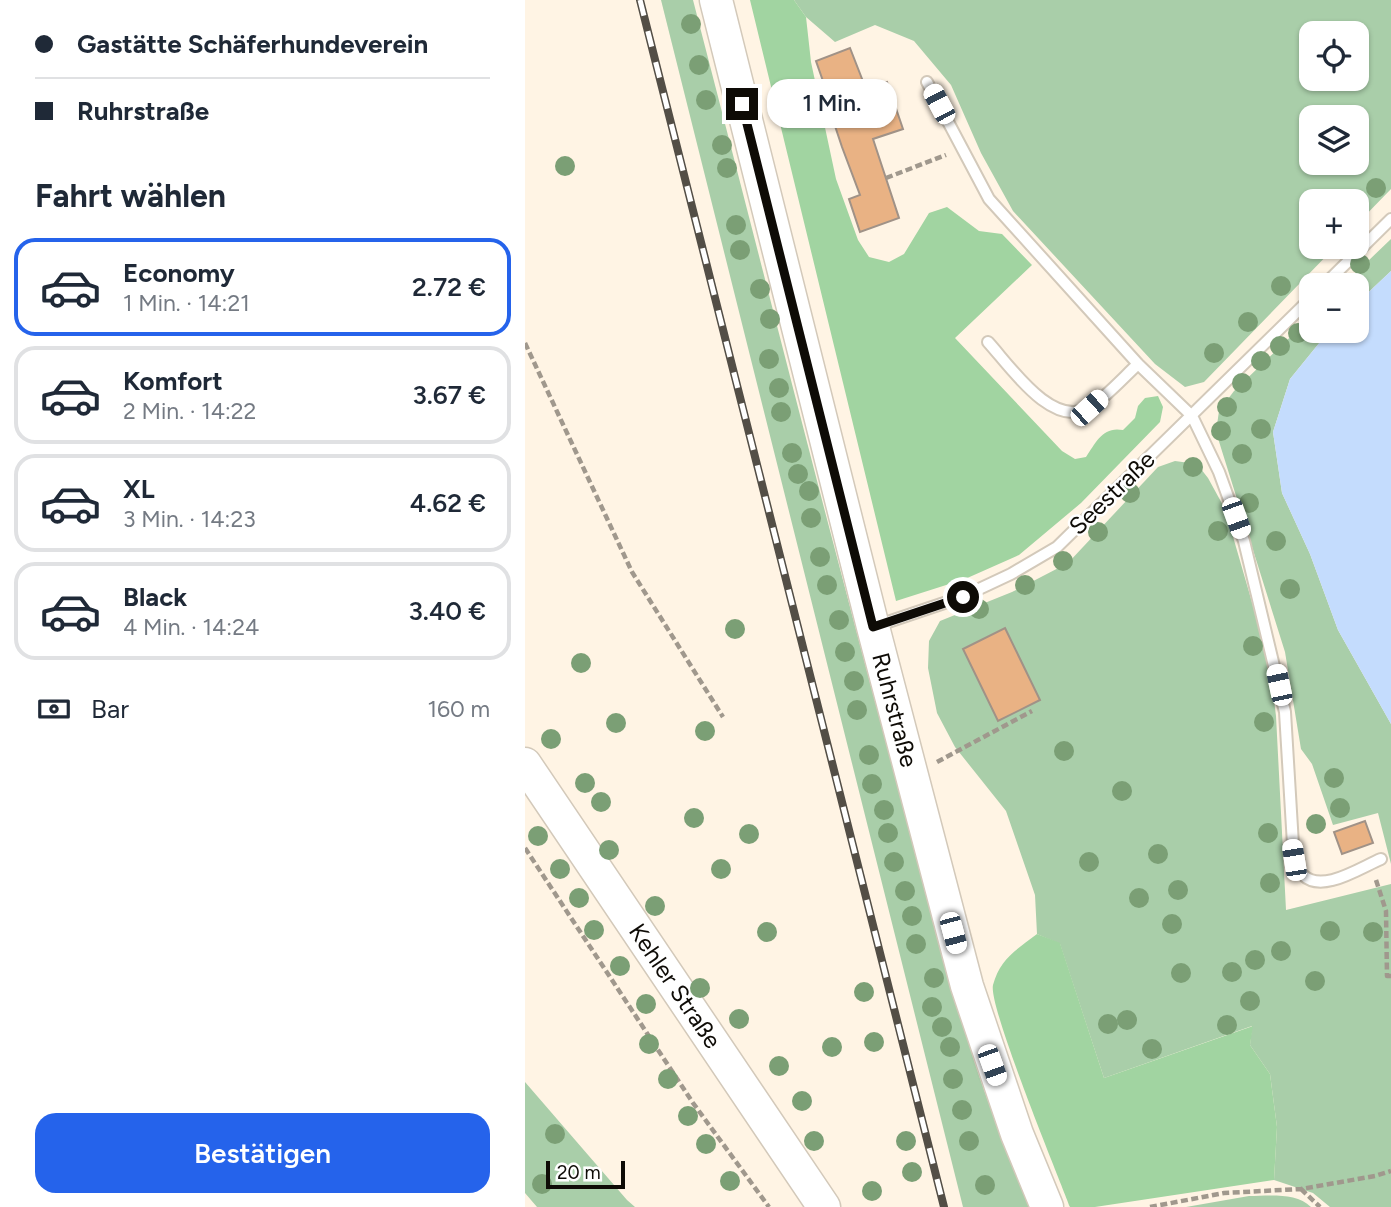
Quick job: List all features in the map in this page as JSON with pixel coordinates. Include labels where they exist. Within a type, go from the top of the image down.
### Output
[{"type":"street","name":"Ruhrstraße","points":[[716,0],[873,627],[967,986],[1013,1123],[1047,1207]]},
{"type":"street","name":"Kehler Straße","points":[[525,764],[824,1207]]},
{"type":"lane","points":[[927,82],[996,206],[1138,364],[1192,416],[1219,472],[1244,541],[1268,630],[1285,712],[1291,841],[1294,860],[1303,876],[1317,881],[1336,880],[1381,859]]},
{"type":"lane","points":[[1336,273],[1391,219]]},
{"type":"lane","name":"Seestraße","points":[[873,627],[963,597],[1011,574],[1057,547],[1299,310]]},
{"type":"lane","points":[[988,342],[1040,400],[1071,413],[1089,408],[1138,364]]},
{"type":"path","points":[[886,178],[963,148]]},
{"type":"path","points":[[525,342],[632,572],[723,718]]},
{"type":"path","points":[[912,775],[1032,711]]},
{"type":"path","points":[[525,848],[693,1103],[769,1207]]},
{"type":"path","points":[[1368,864],[1379,885],[1386,911],[1387,976],[1391,975]]},
{"type":"path","points":[[1150,1207],[1234,1192],[1301,1189],[1391,1171]]},
{"type":"path","points":[[1301,1189],[1320,1207]]},
{"type":"green space","points":[[661,0],[693,0],[838,563],[950,982],[986,1096],[1031,1207],[963,1207]]},
{"type":"green space","points":[[750,0],[794,0],[806,17],[811,62],[836,179],[858,240],[869,257],[889,262],[904,254],[929,213],[947,207],[979,231],[1002,234],[1032,265],[955,338],[1062,451],[1075,459],[1086,457],[1105,433],[1116,429],[1123,430],[1135,418],[1138,406],[1145,398],[1158,396],[1163,407],[1160,422],[1081,503],[1019,555],[965,579],[896,601]]},
{"type":"green space","points":[[794,0],[1391,0],[1391,189],[1369,212],[1369,189],[1299,189],[1299,259],[1323,259],[1310,273],[1299,273],[1299,284],[1204,382],[1185,387],[1155,364],[1013,211],[981,153],[951,85],[914,41],[875,25],[835,42],[806,17]]},
{"type":"green space","points":[[1391,239],[1391,271],[1369,292],[1369,273],[1356,273]]},
{"type":"green space","points":[[1299,329],[1299,343],[1319,343],[1290,379],[1273,432],[1282,493],[1310,554],[1338,630],[1391,724],[1391,864],[1378,813],[1333,825],[1312,764],[1301,749],[1285,652],[1216,432],[1219,411],[1234,391]]},
{"type":"green space","points":[[1175,461],[1197,464],[1225,509],[1269,661],[1276,716],[1286,910],[1391,884],[1391,1207],[1330,1207],[1313,1193],[1274,1180],[1277,1127],[1270,1074],[1250,1045],[1252,1026],[1104,1078],[1060,944],[1037,934],[1035,895],[1006,811],[955,747],[937,713],[928,668],[929,641],[940,621],[1012,592],[1068,563],[1158,467]]},
{"type":"green space","points":[[1037,934],[1060,943],[1104,1078],[1253,1026],[1250,1045],[1270,1074],[1277,1127],[1274,1180],[1095,1207],[1070,1207],[1012,1056],[994,999],[993,985],[1000,968]]},
{"type":"green space","points":[[525,1082],[635,1207],[537,1207],[525,1193]]},
{"type":"green space","points":[[1249,1196],[1290,1197],[1311,1207],[1186,1207]]},
{"type":"water","points":[[1391,271],[1391,724],[1338,630],[1310,554],[1282,493],[1273,432],[1290,379],[1319,343],[1369,343],[1369,292]]},
{"type":"building","points":[[850,48],[866,89],[887,82],[903,129],[873,139],[899,218],[860,232],[849,199],[860,195],[827,102],[830,101],[816,61]]},
{"type":"building","points":[[1005,628],[1040,700],[998,721],[963,649]]},
{"type":"building","points":[[1365,821],[1373,843],[1342,854],[1334,832]]},
{"type":"railway","points":[[640,0],[944,1207]]},
{"type":"route","points":[[742,104],[873,627],[963,597]]}]
